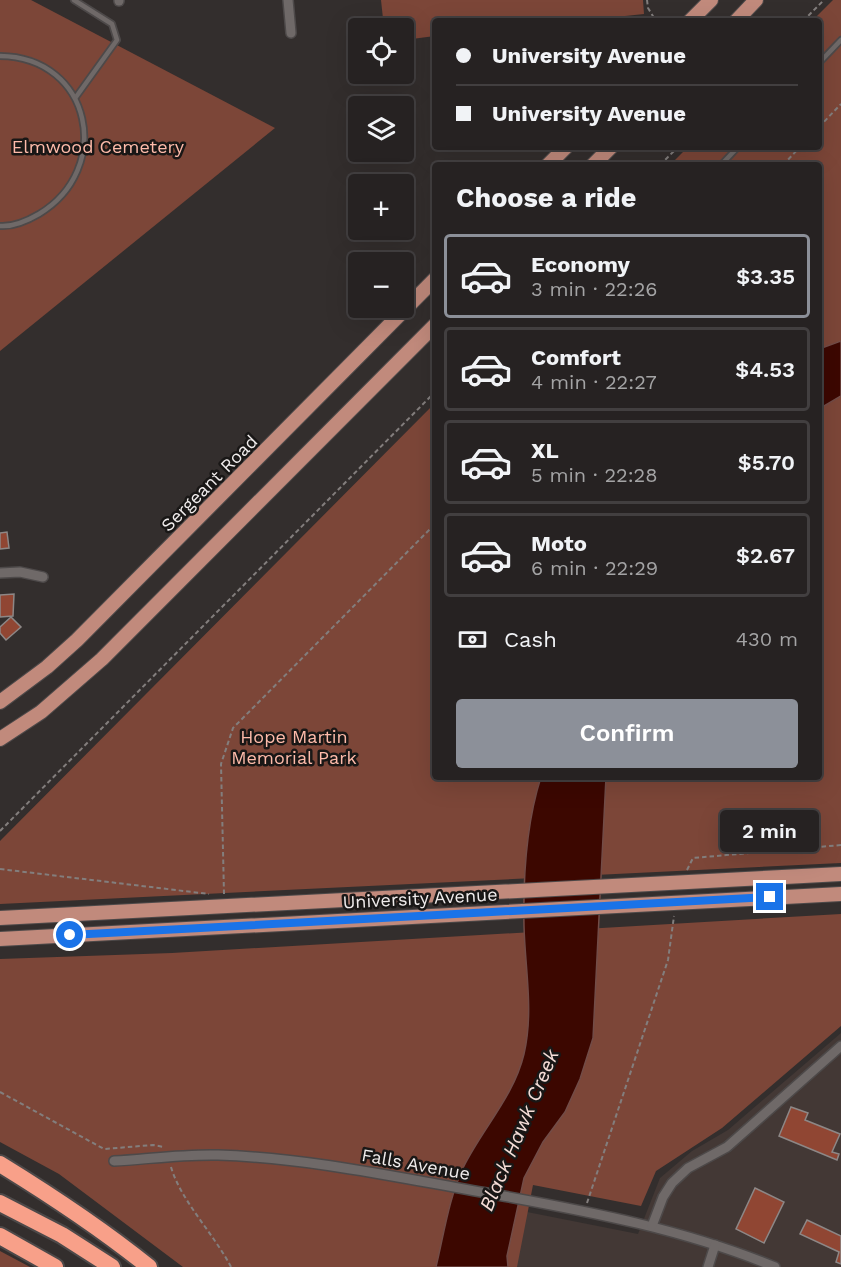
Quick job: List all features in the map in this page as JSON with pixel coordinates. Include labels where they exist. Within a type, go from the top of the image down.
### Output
[{"type":"highway","points":[[0,1164],[50,1194],[116,1240],[149,1267]]},
{"type":"highway","points":[[0,1203],[62,1235],[112,1267]]},
{"type":"highway","points":[[0,1236],[55,1267]]},
{"type":"main road","points":[[693,18],[711,0]]},
{"type":"main road","points":[[739,18],[756,0]]},
{"type":"main road","points":[[551,162],[563,150]]},
{"type":"main road","points":[[596,162],[608,150]]},
{"type":"main road","name":"Sergeant Road","points":[[0,702],[47,667],[77,640],[432,282]]},
{"type":"main road","points":[[0,739],[41,712],[102,659],[432,328]]},
{"type":"main road","name":"University Avenue","points":[[0,918],[841,874]]},
{"type":"main road","name":"University Avenue","points":[[0,939],[841,894]]},
{"type":"street","points":[[288,0],[291,33]]},
{"type":"street","points":[[0,573],[20,572],[43,577]]},
{"type":"street","points":[[652,1226],[663,1197],[672,1183],[688,1168],[727,1147],[841,1047]]},
{"type":"street","name":"Falls Avenue","points":[[114,1161],[217,1155],[305,1162],[392,1176],[652,1226],[715,1245],[775,1267]]},
{"type":"street","points":[[708,1267],[715,1245]]},
{"type":"lane","points":[[74,0],[112,24],[117,40],[76,96]]},
{"type":"lane","points":[[822,60],[841,40]]},
{"type":"lane","points":[[0,56],[19,58],[40,65],[55,75],[76,96],[81,109],[83,139],[78,172],[71,185],[47,209],[30,219],[8,226],[0,226]]},
{"type":"lane","points":[[724,162],[735,150]]},
{"type":"path","points":[[647,0],[648,8],[654,18]]},
{"type":"path","points":[[806,18],[824,0]]},
{"type":"path","points":[[822,124],[841,104]]},
{"type":"path","points":[[663,162],[675,150]]},
{"type":"path","points":[[786,162],[797,150]]},
{"type":"path","points":[[0,831],[432,395]]},
{"type":"path","points":[[224,897],[221,764],[233,728],[432,527]]},
{"type":"path","points":[[680,883],[693,858],[841,845]]},
{"type":"path","points":[[0,869],[214,895]]},
{"type":"path","points":[[584,1212],[668,960],[676,902]]},
{"type":"shaded area","points":[[841,1033],[841,1267],[508,1267],[517,1210],[638,1234],[660,1178],[692,1151],[728,1130]]},
{"type":"green space","name":"Elmwood Cemetery","points":[[0,0],[31,0],[275,128],[0,351]]},
{"type":"green space","points":[[381,0],[643,0],[644,14],[606,18],[432,18],[432,36],[414,39],[414,18],[383,18]]},
{"type":"green space","name":"Hope Martin Memorial Park","points":[[833,0],[841,0],[841,863],[0,904],[0,841],[432,406],[432,780],[822,780],[822,162],[673,162],[685,150],[822,150],[822,18],[815,18]]},
{"type":"green space","points":[[841,914],[841,1026],[722,1128],[656,1171],[641,1206],[533,1185],[517,1267],[183,1267],[59,1174],[0,1142],[0,959],[172,953]]},
{"type":"green space","points":[[0,1251],[30,1267],[0,1267]]},
{"type":"water","points":[[841,341],[841,396],[822,407],[822,348]]},
{"type":"water","name":"Black Hawk Creek","points":[[540,780],[606,780],[593,1038],[580,1079],[565,1112],[543,1142],[524,1178],[507,1256],[508,1267],[436,1267],[459,1178],[513,1084],[524,1054],[529,1006],[524,889],[529,832]]},
{"type":"building","points":[[7,532],[9,548],[0,549],[0,533]]},
{"type":"building","points":[[14,594],[13,616],[0,617],[0,595]]},
{"type":"building","points":[[11,617],[21,627],[6,640],[0,633],[0,627]]},
{"type":"building","points":[[791,1107],[808,1113],[805,1120],[840,1134],[832,1152],[839,1154],[837,1160],[779,1136]]},
{"type":"building","points":[[755,1188],[784,1202],[764,1243],[736,1229]]},
{"type":"building","points":[[807,1220],[841,1236],[841,1264],[836,1262],[839,1252],[800,1234]]},
{"type":"route","points":[[70,935],[770,897]]}]
